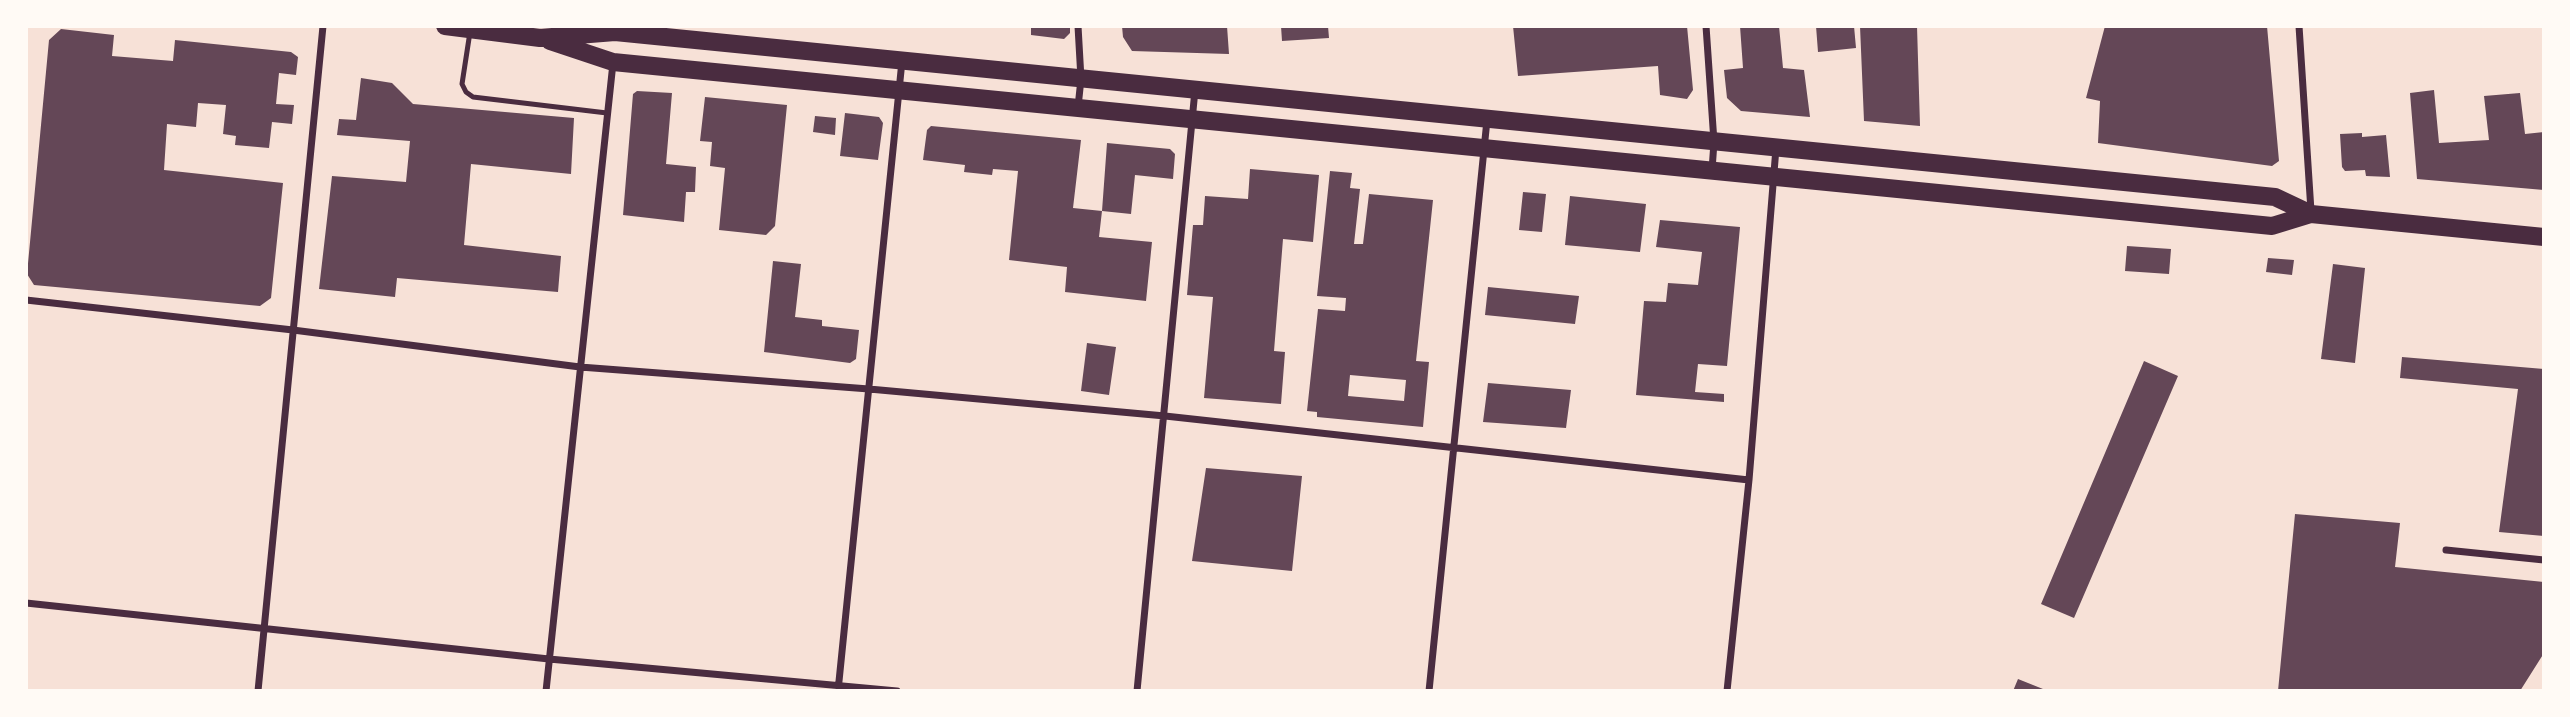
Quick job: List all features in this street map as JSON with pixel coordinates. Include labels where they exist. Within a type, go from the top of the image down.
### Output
[{"type":"main road","points":[[445,26],[540,32],[615,32],[2275,197],[2311,214],[2544,237]]},
{"type":"main road","points":[[540,32],[612,62],[2272,226],[2311,214]]},
{"type":"street","points":[[258,691],[324,26]]},
{"type":"street","points":[[1078,26],[1081,79],[1078,108]]},
{"type":"street","points":[[1706,26],[1714,142],[1712,170]]},
{"type":"street","points":[[2298,26],[2311,214]]},
{"type":"street","points":[[839,688],[902,61]]},
{"type":"street","points":[[546,691],[612,62]]},
{"type":"street","points":[[1137,691],[1195,90]]},
{"type":"street","points":[[1429,691],[1487,119]]},
{"type":"street","points":[[1727,691],[1749,480],[1776,148]]},
{"type":"street","points":[[26,300],[293,330],[580,367],[869,389],[1165,416],[1749,480]]},
{"type":"street","points":[[2446,550],[2544,560]]},
{"type":"street","points":[[26,603],[550,659],[839,688],[897,691]]},
{"type":"lane","points":[[470,29],[462,84],[466,92],[473,97],[607,113]]},
{"type":"building","points":[[1031,26],[1070,26],[1070,33],[1064,39],[1031,35]]},
{"type":"building","points":[[1122,26],[1227,26],[1229,54],[1132,51],[1123,37]]},
{"type":"building","points":[[1281,26],[1328,26],[1329,38],[1282,41]]},
{"type":"building","points":[[1513,26],[1687,26],[1693,90],[1687,99],[1660,95],[1658,66],[1518,76]]},
{"type":"building","points":[[1740,26],[1779,26],[1783,68],[1804,70],[1810,117],[1741,111],[1727,98],[1724,70],[1743,68]]},
{"type":"building","points":[[1816,26],[1854,26],[1856,48],[1818,52]]},
{"type":"building","points":[[1860,26],[1917,26],[1920,126],[1864,121]]},
{"type":"building","points":[[2105,26],[2267,26],[2279,161],[2272,166],[2098,143],[2100,101],[2086,98]]},
{"type":"building","points":[[61,29],[114,35],[112,56],[173,61],[175,40],[291,52],[298,57],[296,75],[279,73],[276,104],[294,105],[292,124],[272,122],[269,148],[235,145],[236,136],[223,134],[226,105],[198,103],[196,127],[167,124],[164,170],[283,183],[271,298],[260,306],[34,285],[27,274],[49,40]]},
{"type":"building","points":[[361,78],[392,83],[413,104],[574,118],[571,174],[471,164],[464,245],[561,256],[558,292],[397,278],[395,297],[319,289],[332,176],[406,182],[410,141],[337,135],[339,119],[356,120]]},
{"type":"building","points":[[2434,90],[2439,143],[2489,140],[2484,96],[2520,93],[2525,134],[2544,132],[2544,190],[2417,179],[2410,93]]},
{"type":"building","points":[[637,91],[672,93],[666,164],[696,167],[695,192],[686,192],[684,222],[623,215],[633,94]]},
{"type":"building","points":[[705,97],[787,105],[775,226],[766,235],[719,230],[725,168],[710,166],[712,142],[700,141]]},
{"type":"building","points":[[845,113],[879,117],[883,123],[878,160],[840,156]]},
{"type":"building","points":[[815,116],[836,118],[835,135],[813,132]]},
{"type":"building","points":[[931,126],[1081,140],[1073,208],[1102,211],[1099,237],[1152,242],[1146,301],[1065,292],[1067,267],[1009,260],[1018,171],[993,169],[992,175],[964,172],[965,165],[923,160],[927,130]]},
{"type":"building","points":[[2362,133],[2362,137],[2386,135],[2390,177],[2366,176],[2365,170],[2345,171],[2342,167],[2340,134]]},
{"type":"building","points":[[1107,143],[1170,149],[1175,154],[1173,179],[1135,175],[1131,214],[1102,211]]},
{"type":"building","points":[[1250,169],[1319,175],[1313,242],[1283,239],[1274,351],[1285,352],[1281,404],[1204,398],[1213,297],[1187,295],[1193,225],[1203,225],[1205,196],[1248,199]]},
{"type":"building","points":[[1330,171],[1352,173],[1350,188],[1360,189],[1354,244],[1363,244],[1369,194],[1433,200],[1416,361],[1429,362],[1423,427],[1317,417],[1317,412],[1307,411],[1318,309],[1345,311],[1346,298],[1317,296]],"holes":[[[1350,375],[1406,380],[1404,401],[1348,396]]]},
{"type":"building","points":[[1523,192],[1546,194],[1542,232],[1519,230]]},
{"type":"building","points":[[1570,196],[1646,204],[1640,252],[1565,245]]},
{"type":"building","points":[[1660,220],[1740,227],[1727,366],[1698,364],[1695,392],[1724,394],[1724,402],[1636,395],[1644,301],[1666,302],[1668,283],[1698,285],[1702,252],[1656,247]]},
{"type":"building","points":[[2127,246],[2171,249],[2169,274],[2125,271]]},
{"type":"building","points":[[2268,258],[2294,260],[2292,275],[2266,272]]},
{"type":"building","points":[[773,261],[801,264],[795,317],[822,320],[822,326],[859,330],[856,359],[850,363],[764,352]]},
{"type":"building","points":[[2333,264],[2365,268],[2355,363],[2321,359]]},
{"type":"building","points":[[1488,287],[1579,296],[1575,324],[1485,315]]},
{"type":"building","points":[[1087,343],[1116,347],[1109,395],[1081,391]]},
{"type":"building","points":[[2402,357],[2544,369],[2544,536],[2499,532],[2518,389],[2400,378]]},
{"type":"building","points":[[2144,361],[2178,376],[2074,618],[2041,604]]},
{"type":"building","points":[[1488,383],[1571,390],[1566,428],[1483,422]]},
{"type":"building","points":[[1206,468],[1302,476],[1292,571],[1192,561]]},
{"type":"building","points":[[2295,514],[2400,523],[2395,567],[2544,582],[2544,653],[2520,691],[2278,691]]},
{"type":"building","points":[[2018,679],[2048,691],[2013,691]]}]
